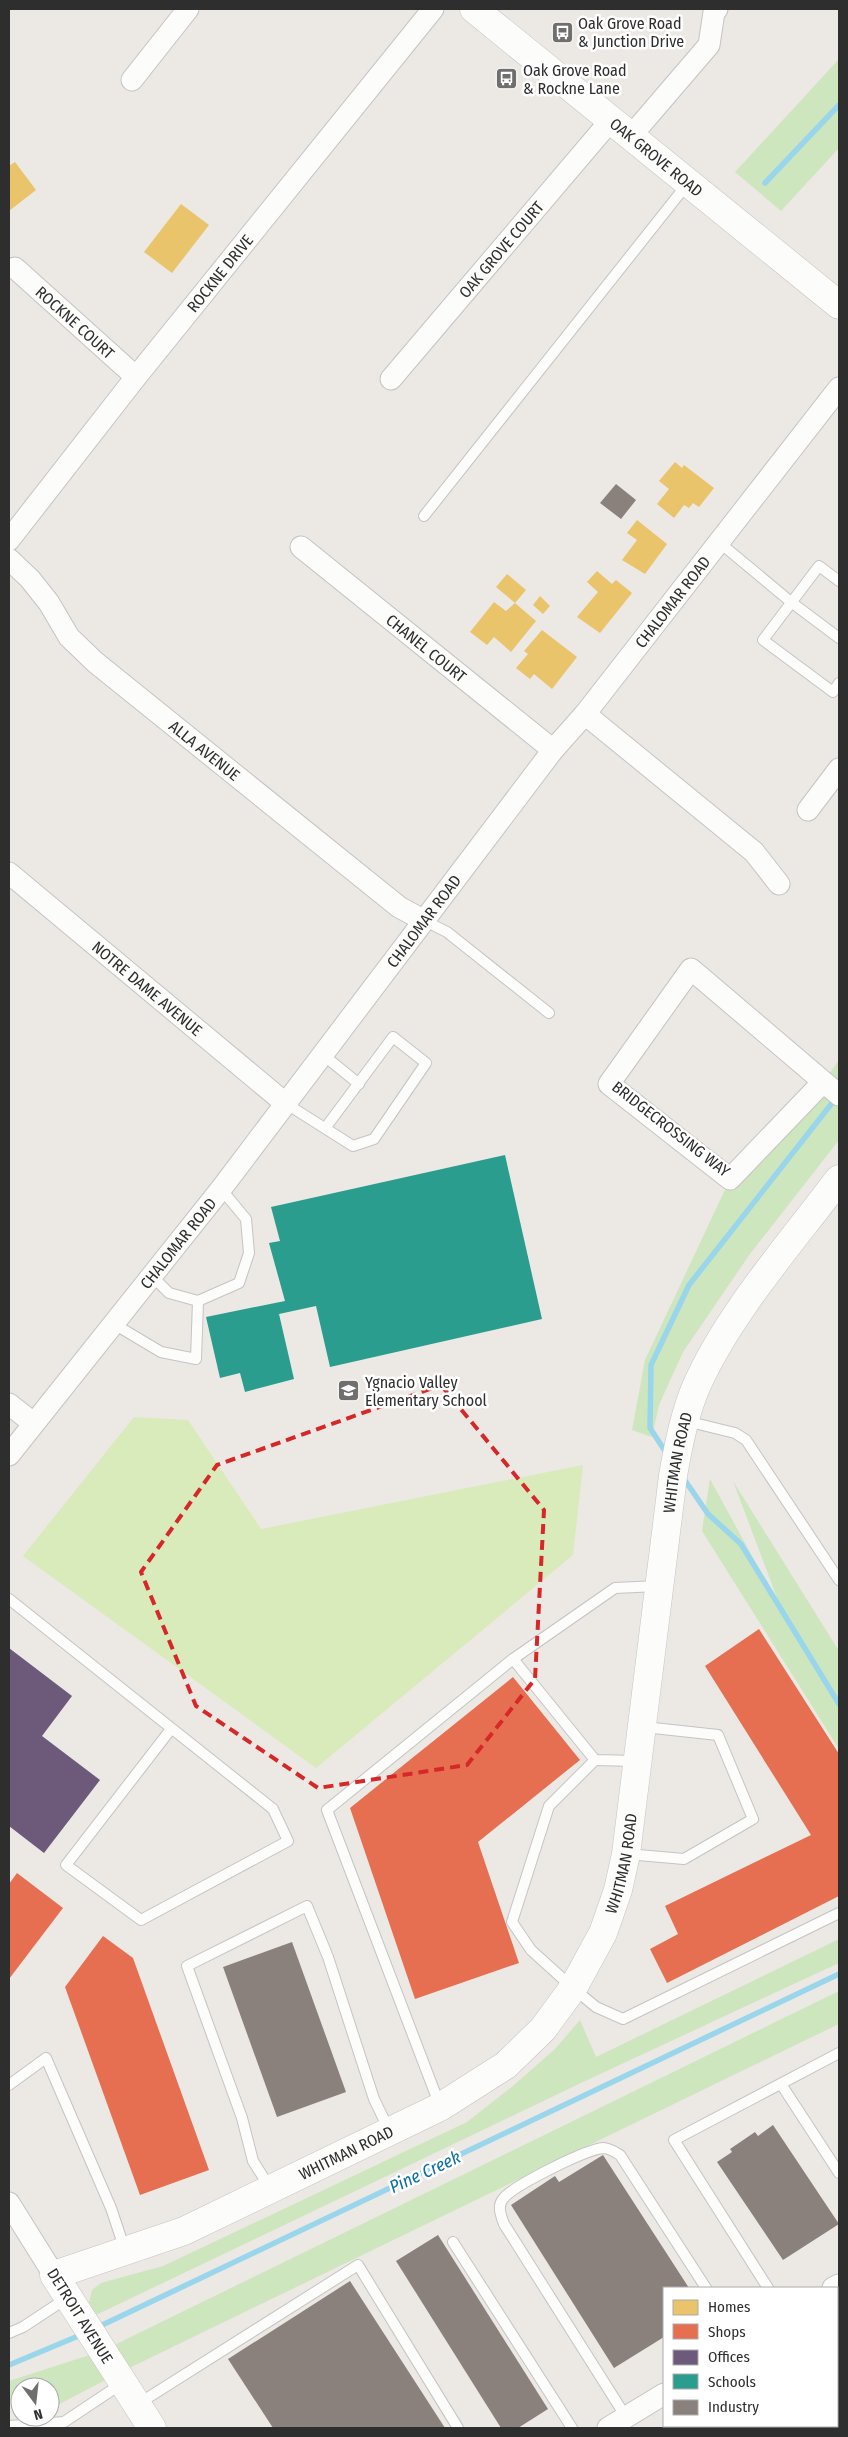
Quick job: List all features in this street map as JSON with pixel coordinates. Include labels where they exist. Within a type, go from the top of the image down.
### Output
[{"type":"street","points":[[132,80],[188,9]]},
{"type":"street","name":"ROCKNE DRIVE","points":[[9,540],[136,377],[433,9]]},
{"type":"street","name":"OAK GROVE ROAD","points":[[474,9],[839,305]]},
{"type":"street","name":"OAK GROVE COURT","points":[[391,379],[621,128],[710,45],[714,10]]},
{"type":"street","name":"ROCKNE COURT","points":[[15,268],[136,377]]},
{"type":"street","name":"CHALOMAR ROAD","points":[[9,1455],[221,1188],[553,750],[585,714],[839,388]]},
{"type":"street","name":"CHANEL COURT","points":[[301,547],[553,750]]},
{"type":"street","name":"ALLA AVENUE","points":[[9,559],[30,579],[49,603],[69,637],[95,662],[399,907],[423,920]]},
{"type":"street","points":[[585,714],[754,852],[779,884]]},
{"type":"street","points":[[808,810],[839,769]]},
{"type":"street","name":"NOTRE DAME AVENUE","points":[[9,873],[285,1103]]},
{"type":"street","name":"BRIDGECROSSING WAY","points":[[691,969],[831,1088],[730,1179],[609,1084],[691,969]]},
{"type":"street","name":"WHITMAN ROAD","points":[[67,2296],[125,2252],[184,2231],[440,2107],[506,2066],[543,2029],[573,1988],[603,1933],[618,1890],[626,1854],[669,1511],[678,1450],[685,1420],[702,1374],[730,1325],[839,1179]]},
{"type":"street","points":[[9,1404],[33,1423]]},
{"type":"street","name":"DETROIT AVENUE","points":[[9,2203],[152,2428]]},
{"type":"street","points":[[617,2423],[663,2396]]},
{"type":"lane","points":[[424,516],[689,182]]},
{"type":"lane","points":[[720,543],[791,602],[839,638]]},
{"type":"lane","points":[[839,581],[819,566],[763,640],[832,692],[839,683]]},
{"type":"lane","points":[[423,920],[447,932],[549,1013]]},
{"type":"lane","points":[[285,1103],[326,1127],[353,1146],[374,1139],[426,1063],[393,1037],[326,1127]]},
{"type":"lane","points":[[322,1054],[359,1084]]},
{"type":"lane","points":[[152,1276],[169,1293],[198,1301],[238,1283],[249,1253],[246,1219],[221,1188]]},
{"type":"lane","points":[[114,1324],[160,1352],[196,1359],[198,1301]]},
{"type":"lane","points":[[685,1420],[735,1433],[746,1440],[839,1580]]},
{"type":"lane","points":[[440,2107],[327,1810],[513,1658],[615,1588],[660,1586]]},
{"type":"lane","points":[[9,1599],[273,1810],[288,1841],[141,1920],[66,1865],[171,1729]]},
{"type":"lane","points":[[513,1658],[595,1760]]},
{"type":"lane","points":[[626,1854],[684,1859],[753,1819],[718,1735],[642,1727]]},
{"type":"lane","points":[[638,1761],[595,1760],[549,1806],[512,1922],[531,1950],[596,2007],[623,2019],[839,1913]]},
{"type":"lane","points":[[270,2188],[254,2161],[242,2118],[187,1966],[307,1906],[328,1957],[374,2099],[389,2131]]},
{"type":"lane","points":[[767,2287],[674,2140],[839,2053]]},
{"type":"lane","points":[[9,2085],[46,2058],[111,2208],[125,2252]]},
{"type":"lane","points":[[780,2084],[839,2172]]},
{"type":"lane","points":[[617,2423],[504,2224],[499,2210],[502,2199],[513,2190],[566,2162],[601,2148],[612,2150],[620,2155],[705,2287]]},
{"type":"lane","points":[[453,2242],[572,2428]]},
{"type":"lane","points":[[9,2426],[64,2422],[130,2394],[358,2265],[458,2428]]},
{"type":"lane","points":[[9,2333],[23,2327],[67,2296]]},
{"type":"highlighted area","points":[[441,1385],[544,1510],[535,1679],[467,1765],[318,1788],[196,1706],[141,1572],[217,1465]]},
{"type":"green space","points":[[839,59],[839,148],[781,211],[735,172]]},
{"type":"green space","points":[[839,1060],[839,1140],[750,1254],[683,1352],[659,1405],[652,1437],[632,1430],[645,1360],[730,1179],[823,1082]]},
{"type":"green space","points":[[134,1417],[188,1420],[261,1529],[583,1465],[573,1555],[316,1768],[23,1556]]},
{"type":"green space","points":[[710,1479],[782,1611],[733,1481],[839,1651],[839,1749],[702,1531]]},
{"type":"green space","points":[[839,1939],[839,1963],[583,2082],[96,2315],[88,2307],[92,2290],[101,2283],[163,2266],[467,2122],[514,2085],[555,2049],[580,2020],[596,2057]]},
{"type":"green space","points":[[839,1991],[839,2024],[117,2374],[60,2404],[60,2377],[21,2377],[102,2351]]},
{"type":"green space","points":[[10,2381],[10,2399],[9,2399]]},
{"type":"building: Homes","points":[[15,162],[36,190],[9,211],[9,166]]},
{"type":"building: Homes","points":[[181,204],[209,225],[172,273],[144,252]]},
{"type":"building: Homes","points":[[675,462],[682,468],[684,465],[714,488],[699,507],[693,503],[689,508],[684,505],[674,518],[657,504],[669,489],[659,481]]},
{"type":"building: Homes","points":[[637,520],[667,544],[645,574],[622,560],[637,540],[627,533]]},
{"type":"building: Homes","points":[[597,571],[612,584],[616,580],[632,593],[600,633],[577,617],[598,592],[587,582]]},
{"type":"building: Homes","points":[[507,574],[526,590],[515,603],[496,587]]},
{"type":"building: Homes","points":[[540,596],[550,606],[543,614],[533,605]]},
{"type":"building: Homes","points":[[494,602],[506,611],[515,603],[536,621],[511,652],[494,637],[487,645],[470,632]]},
{"type":"building: Homes","points":[[542,630],[577,657],[552,689],[534,674],[530,679],[516,668],[528,654],[524,651]]},
{"type":"building: Shops","points":[[759,1629],[839,1754],[839,1896],[667,1983],[650,1949],[678,1934],[665,1906],[811,1835],[705,1666]]},
{"type":"building: Shops","points":[[513,1677],[580,1760],[478,1842],[519,1963],[415,1999],[350,1808]]},
{"type":"building: Shops","points":[[17,1873],[63,1908],[9,1979],[9,1884]]},
{"type":"building: Shops","points":[[103,1936],[133,1958],[209,2170],[140,2195],[65,1987]]},
{"type":"building: Offices","points":[[9,1648],[72,1696],[42,1736],[100,1780],[44,1853],[9,1826]]},
{"type":"building: Schools","points":[[505,1155],[542,1319],[330,1367],[316,1306],[279,1314],[294,1379],[245,1392],[240,1373],[220,1378],[206,1317],[285,1301],[269,1243],[280,1241],[271,1207]]},
{"type":"building: Industry","points":[[616,484],[636,500],[621,519],[600,503]]},
{"type":"building: Industry","points":[[292,1942],[346,2092],[277,2117],[223,1967]]},
{"type":"building: Industry","points":[[773,2125],[839,2224],[783,2260],[717,2162],[732,2152],[730,2149],[755,2132],[758,2136]]},
{"type":"building: Industry","points":[[603,2155],[688,2287],[663,2287],[663,2338],[614,2368],[511,2205],[555,2176],[559,2182]]},
{"type":"building: Industry","points":[[438,2235],[548,2409],[518,2428],[501,2428],[396,2261]]},
{"type":"building: Industry","points":[[350,2281],[445,2428],[273,2428],[228,2359]]},
{"type":"building: Industry","points":[[838,2351],[839,2428],[761,2428],[838,2427]]},
{"type":"waterway","points":[[765,183],[839,105]]},
{"type":"waterway","points":[[667,1454],[650,1428],[651,1365],[689,1285],[836,1098]]},
{"type":"waterway","points":[[682,1476],[708,1514],[741,1544],[839,1704]]},
{"type":"waterway","name":"Pine Creek","points":[[96,2328],[839,1974]]},
{"type":"waterway","name":"Pine Creek","points":[[9,2365],[83,2334]]},
{"type":"place","name":"Oak Grove Road & Junction Drive","points":[[562,32]]},
{"type":"place","name":"Oak Grove Road & Rockne Lane","points":[[507,79]]},
{"type":"place","name":"Ygnacio Valley Elementary School","points":[[349,1391]]}]
